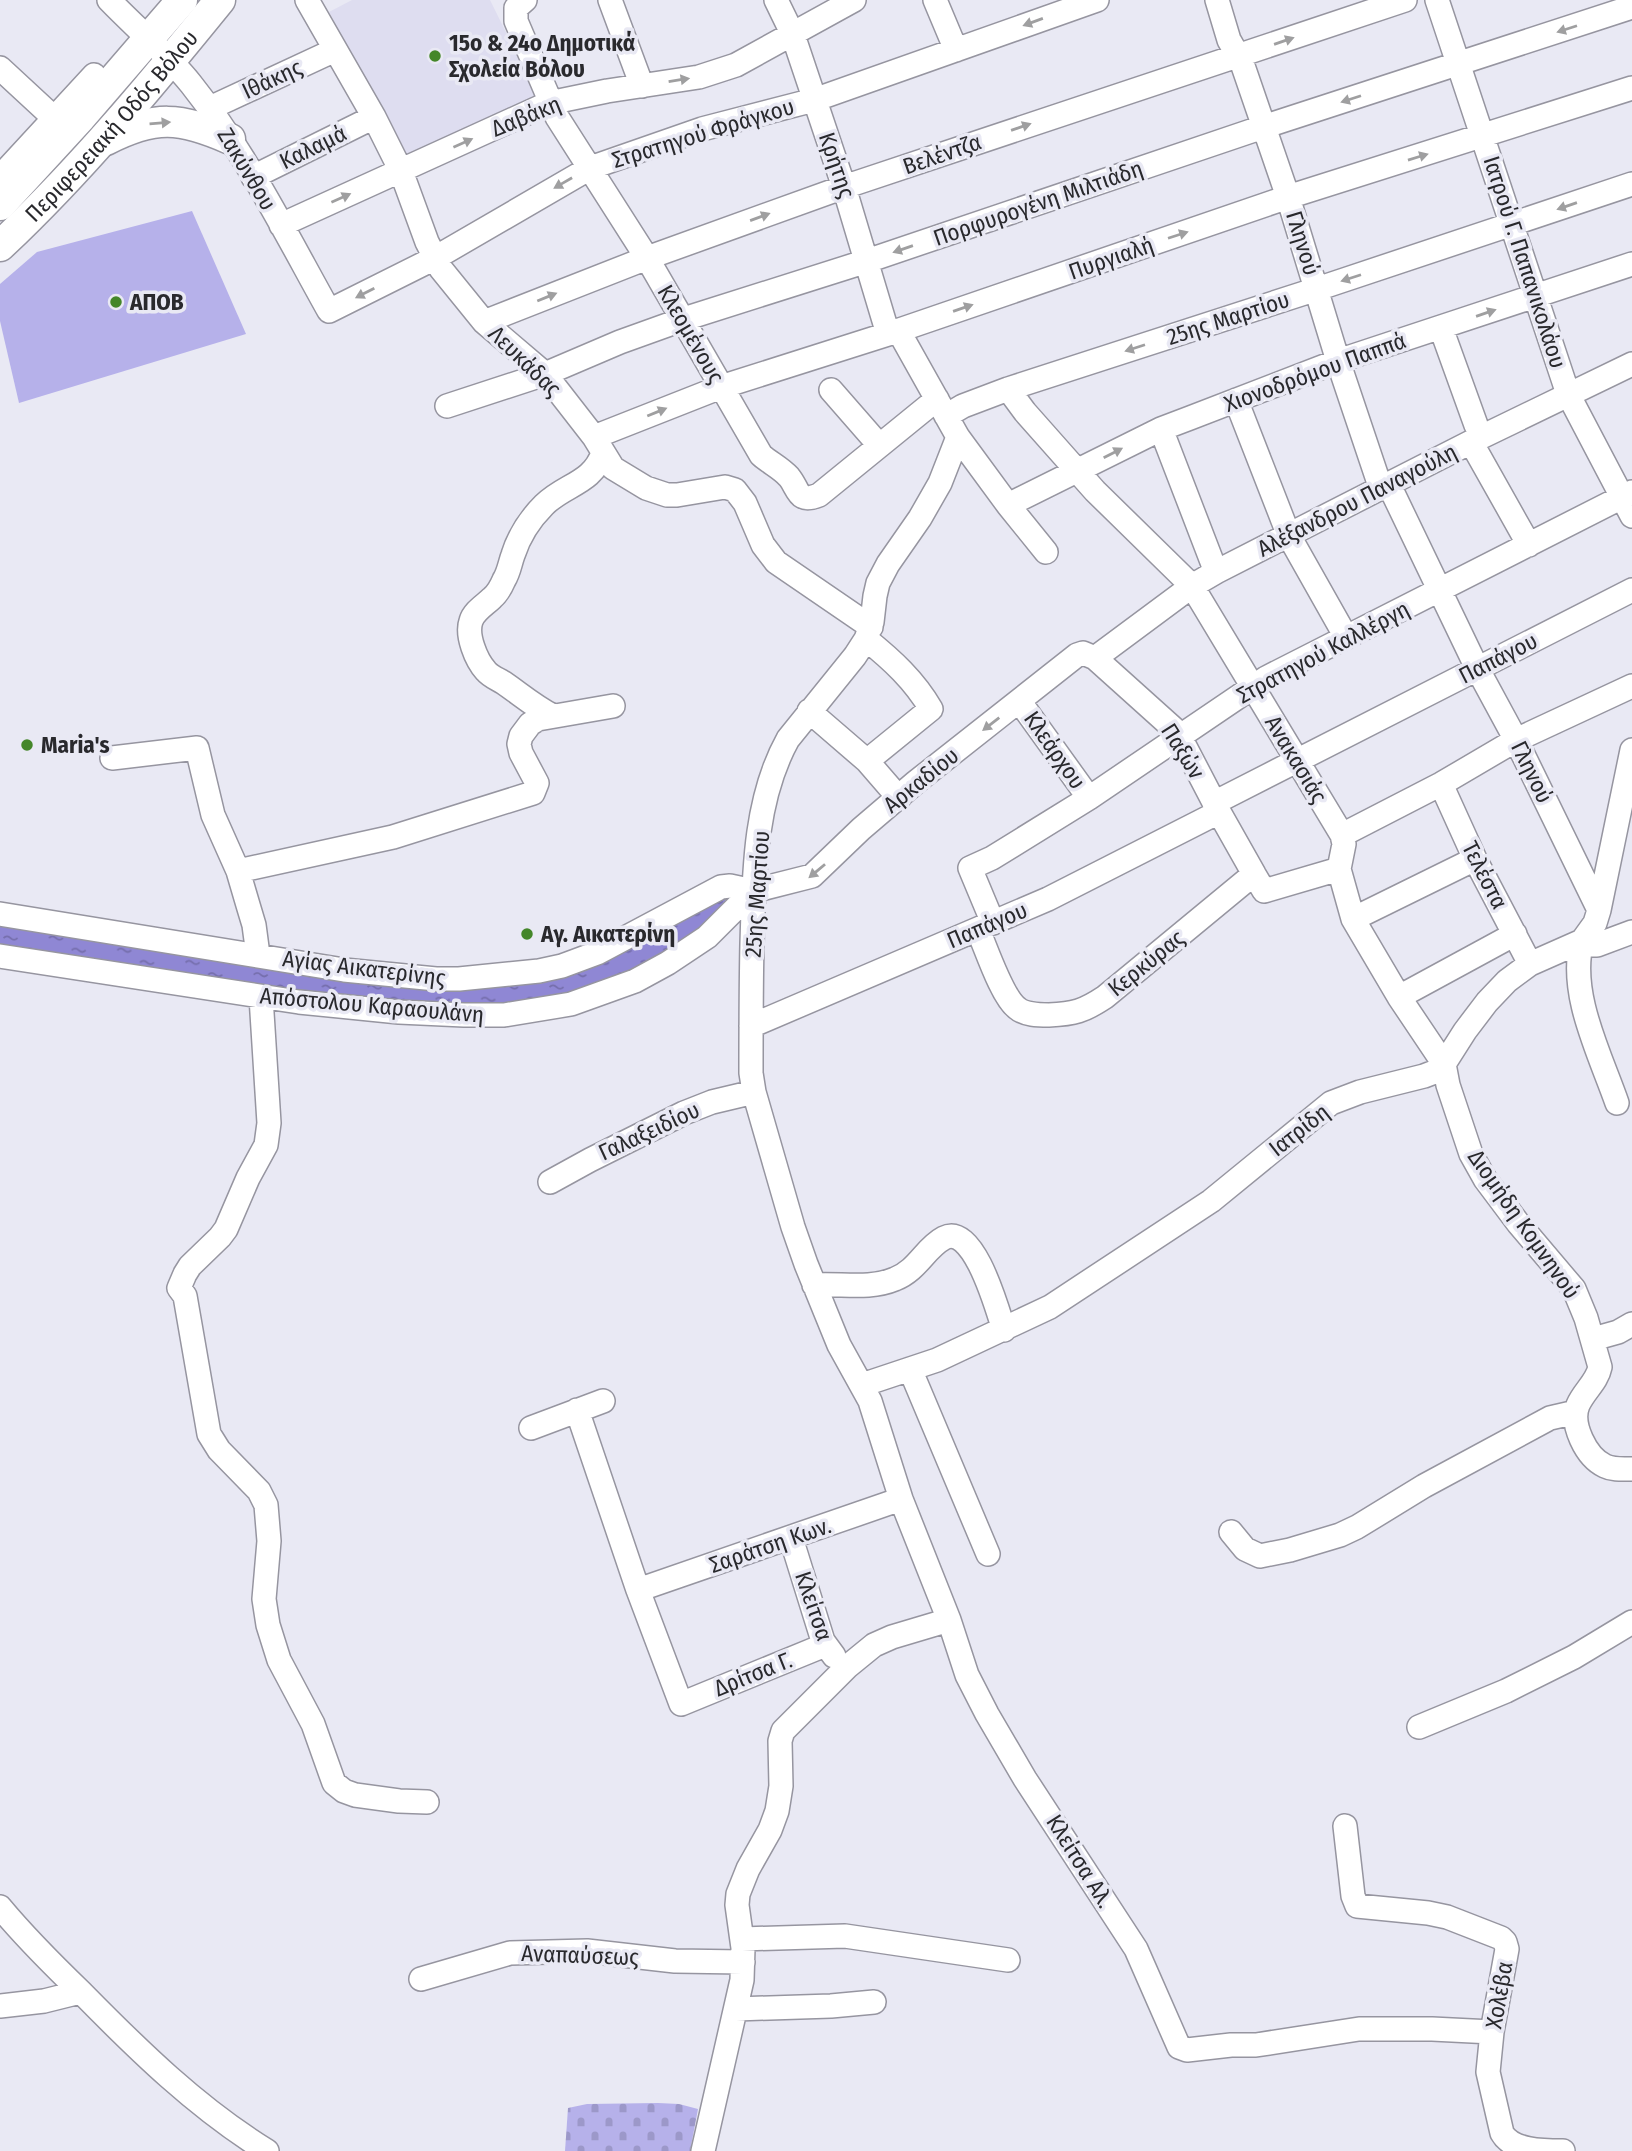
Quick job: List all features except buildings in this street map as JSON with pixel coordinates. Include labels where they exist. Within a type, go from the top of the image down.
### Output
[{"type":"main road","name":"Περιφερειακή Οδός Βόλου","points":[[0,205],[182,0]]},
{"type":"main road","name":"Περιφερειακή Οδός Βόλου","points":[[0,246],[97,145],[220,0]]},
{"type":"main road","points":[[97,145],[133,128],[167,121],[191,124],[230,139]]},
{"type":"street","name":"Ζακύνθου","points":[[109,0],[170,61],[210,108],[253,177],[329,311]]},
{"type":"street","name":"Λευκάδας","points":[[307,0],[401,171],[426,242],[435,258],[484,322],[545,374],[616,470],[662,494],[677,495],[725,487],[734,490],[745,503],[763,545],[776,562],[869,633]]},
{"type":"street","points":[[610,0],[642,86]]},
{"type":"street","name":"Κρήτης","points":[[776,0],[793,34],[893,332],[942,407],[958,437],[1046,552]]},
{"type":"street","name":"Δαβάκη","points":[[281,225],[549,103],[721,71],[854,0]]},
{"type":"street","points":[[935,0],[956,50]]},
{"type":"street","name":"Στρατηγού Φράγκου","points":[[329,311],[435,258],[590,168],[702,128],[814,100],[1097,0]]},
{"type":"street","name":"Γληνού","points":[[1217,0],[1288,197],[1338,362],[1385,487],[1441,590],[1477,668],[1516,740],[1599,910]]},
{"type":"street","name":"Βελέντζα","points":[[484,322],[647,257],[844,187],[1405,0]]},
{"type":"street","name":"Ιατρού Γ. Παπανικολάου","points":[[1437,0],[1569,394],[1629,502]]},
{"type":"street","name":"Κλεομένους","points":[[520,6],[516,21],[549,103],[647,257],[761,455],[790,478],[797,492],[804,498],[819,495],[879,446],[942,407]]},
{"type":"street","name":"Πορφυρογένη Μιλτιάδη","points":[[447,406],[545,374],[620,342],[684,319],[867,261],[1263,127],[1632,7]]},
{"type":"street","name":"Ιθάκης","points":[[210,108],[335,50]]},
{"type":"street","points":[[0,68],[54,118]]},
{"type":"street","points":[[0,177],[94,75]]},
{"type":"street","name":"Πυργιαλή","points":[[598,445],[721,387],[893,332],[1288,197],[1632,88]]},
{"type":"street","name":"Καλαμά","points":[[253,177],[373,117]]},
{"type":"street","name":"25ης Μαρτίου","points":[[942,407],[963,406],[1632,184]]},
{"type":"street","name":"Χιονοδρόμου Παππά","points":[[1008,505],[1161,429],[1236,400],[1338,362],[1632,264]]},
{"type":"street","points":[[1441,328],[1474,433],[1529,545]]},
{"type":"street","name":"Αλέξανδρου Παναγούλη","points":[[1089,656],[1216,572],[1385,487],[1474,433],[1569,394],[1632,364]]},
{"type":"street","name":"Ανακασιάς","points":[[1008,389],[1025,412],[1125,522],[1192,586],[1342,835]]},
{"type":"street","points":[[831,390],[879,446]]},
{"type":"street","points":[[1236,400],[1289,536],[1346,638]]},
{"type":"street","points":[[1161,429],[1216,572]]},
{"type":"street","name":"25ης Μαρτίου","points":[[862,1385],[839,1345],[814,1285],[793,1227],[754,1092],[751,1073],[751,1026],[753,891],[757,845],[772,773],[779,753],[809,711],[855,656],[869,633],[878,583],[940,483],[958,437]]},
{"type":"street","points":[[553,716],[487,673],[477,655],[470,625],[474,615],[500,588],[521,534],[531,521],[552,498],[577,484],[599,465],[598,445]]},
{"type":"street","name":"Στρατηγού Καλλέργη","points":[[985,926],[970,868],[992,858],[1089,798],[1252,687],[1529,545],[1629,502]]},
{"type":"street","name":"Παπάγου","points":[[751,1026],[1048,899],[1128,860],[1298,761],[1632,590]]},
{"type":"street","points":[[867,761],[931,709],[914,682],[869,633]]},
{"type":"street","name":"Αρκαδίου","points":[[753,891],[812,876],[916,782],[1077,655],[1089,656]]},
{"type":"street","name":"Παξών","points":[[1089,656],[1165,719],[1180,737],[1254,874]]},
{"type":"street","points":[[1632,686],[1516,740],[1441,784],[1342,835],[1344,844],[1339,869],[1353,919],[1399,997],[1444,1064],[1487,1002],[1507,981],[1530,964],[1582,941],[1597,945],[1632,932]]},
{"type":"street","name":"Κλεάρχου","points":[[1020,702],[1089,798]]},
{"type":"street","points":[[238,871],[393,837],[533,793],[537,783],[521,754],[519,744],[524,730],[538,719],[613,706]]},
{"type":"street","points":[[809,711],[867,761],[899,798]]},
{"type":"street","points":[[113,758],[197,748],[213,815],[238,871],[254,925],[258,955]]},
{"type":"street","points":[[1617,1103],[1583,1007],[1578,957],[1582,941],[1595,923],[1599,910],[1632,750]]},
{"type":"street","name":"Τελέστα","points":[[1441,784],[1475,859],[1530,964]]},
{"type":"street","points":[[1353,919],[1475,859]]},
{"type":"street","points":[[1254,874],[1265,891],[1339,869]]},
{"type":"street","name":"Κερκύρας","points":[[985,926],[1003,988],[1015,1007],[1031,1014],[1074,1013],[1089,1008],[1105,997],[1254,874]]},
{"type":"street","name":"Αγίας Αικατερίνης","points":[[0,914],[344,970],[436,979],[562,967],[597,953],[721,887],[730,886],[753,891]]},
{"type":"street","name":"Απόστολου Καραουλάνη","points":[[0,956],[261,997],[372,1010],[504,1015],[571,1004],[623,986],[668,963],[711,934],[753,891]]},
{"type":"street","points":[[1399,997],[1515,933]]},
{"type":"street","points":[[261,997],[269,1124],[265,1144],[226,1229],[190,1266],[179,1289],[185,1296],[209,1434],[219,1450],[259,1491],[266,1505],[269,1541],[264,1599],[268,1625],[279,1660],[313,1724],[334,1783],[355,1795],[384,1800],[427,1802]]},
{"type":"street","name":"Ιατρίδη","points":[[862,1385],[937,1360],[1050,1307],[1211,1201],[1331,1103],[1360,1092],[1424,1076],[1437,1071],[1444,1064]]},
{"type":"street","name":"Διομήδη Κομνηνού","points":[[1444,1064],[1448,1085],[1471,1154],[1485,1179],[1518,1223],[1574,1289],[1593,1339],[1599,1371],[1576,1412]]},
{"type":"street","name":"Γαλαξειδίου","points":[[550,1182],[684,1113],[712,1102],[754,1092]]},
{"type":"street","points":[[814,1285],[865,1285],[891,1281],[915,1268],[944,1238],[955,1236],[965,1242],[982,1267],[1004,1330]]},
{"type":"street","points":[[1593,1339],[1618,1332],[1632,1324]]},
{"type":"street","points":[[910,1369],[988,1554]]},
{"type":"street","name":"Κλείτσα Αλ.","points":[[862,1385],[874,1413],[901,1499],[949,1620],[967,1675],[1025,1779],[1136,1949],[1179,2047],[1187,2050],[1256,2045],[1359,2029],[1492,2032]]},
{"type":"street","points":[[531,1428],[603,1401]]},
{"type":"street","points":[[577,1410],[638,1590]]},
{"type":"street","points":[[1231,1532],[1245,1549],[1260,1556],[1340,1535],[1550,1418],[1576,1412],[1579,1435],[1601,1464],[1632,1469]]},
{"type":"street","name":"Σαράτση Κων.","points":[[638,1590],[901,1499]]},
{"type":"street","name":"Κλείτσα","points":[[791,1538],[825,1645],[847,1667]]},
{"type":"street","name":"Δρίτσα Γ.","points":[[638,1590],[681,1704],[825,1645]]},
{"type":"street","points":[[703,2151],[742,1980],[738,1894],[777,1811],[781,1779],[780,1741],[783,1731],[868,1649],[882,1641],[949,1620]]},
{"type":"street","points":[[1419,1727],[1506,1691],[1574,1657],[1632,1622]]},
{"type":"street","name":"Χολέβα","points":[[1345,1826],[1353,1896],[1357,1906],[1438,1915],[1504,1940],[1507,1949],[1492,2032],[1489,2071],[1502,2133],[1505,2139],[1515,2145],[1531,2150],[1563,2151]]},
{"type":"street","points":[[0,1907],[24,1936],[138,2050],[232,2128],[267,2151]]},
{"type":"street","name":"Αναπαύσεως","points":[[421,1979],[510,1952],[587,1951],[675,1961],[845,1936],[1008,1960]]},
{"type":"street","points":[[0,2006],[44,2001],[80,1992]]},
{"type":"street","points":[[736,2009],[874,2002]]},
{"type":"shaded area","name":"15ο & 24ο Δημοτικά Σχολεία Βόλου","points":[[352,0],[490,0],[539,99],[408,162],[329,12]]},
{"type":"green space","name":"ΑΠΟΒ","points":[[192,211],[246,334],[19,403],[0,321],[0,284],[37,252]]},
{"type":"green space","points":[[587,2104],[679,2104],[698,2109],[690,2151],[565,2151],[568,2108]]},
{"type":"water","points":[[726,898],[719,925],[596,990],[468,1010],[311,997],[0,947],[0,926],[352,982],[591,966]]},
{"type":"place","name":"15ο & 24ο Δημοτικά Σχολεία Βόλου","points":[[435,56]]},
{"type":"place","name":"ΑΠΟΒ","points":[[116,302]]},
{"type":"place","name":"Maria's","points":[[27,745]]},
{"type":"place","name":"Αγ. Αικατερίνη","points":[[527,934]]}]
